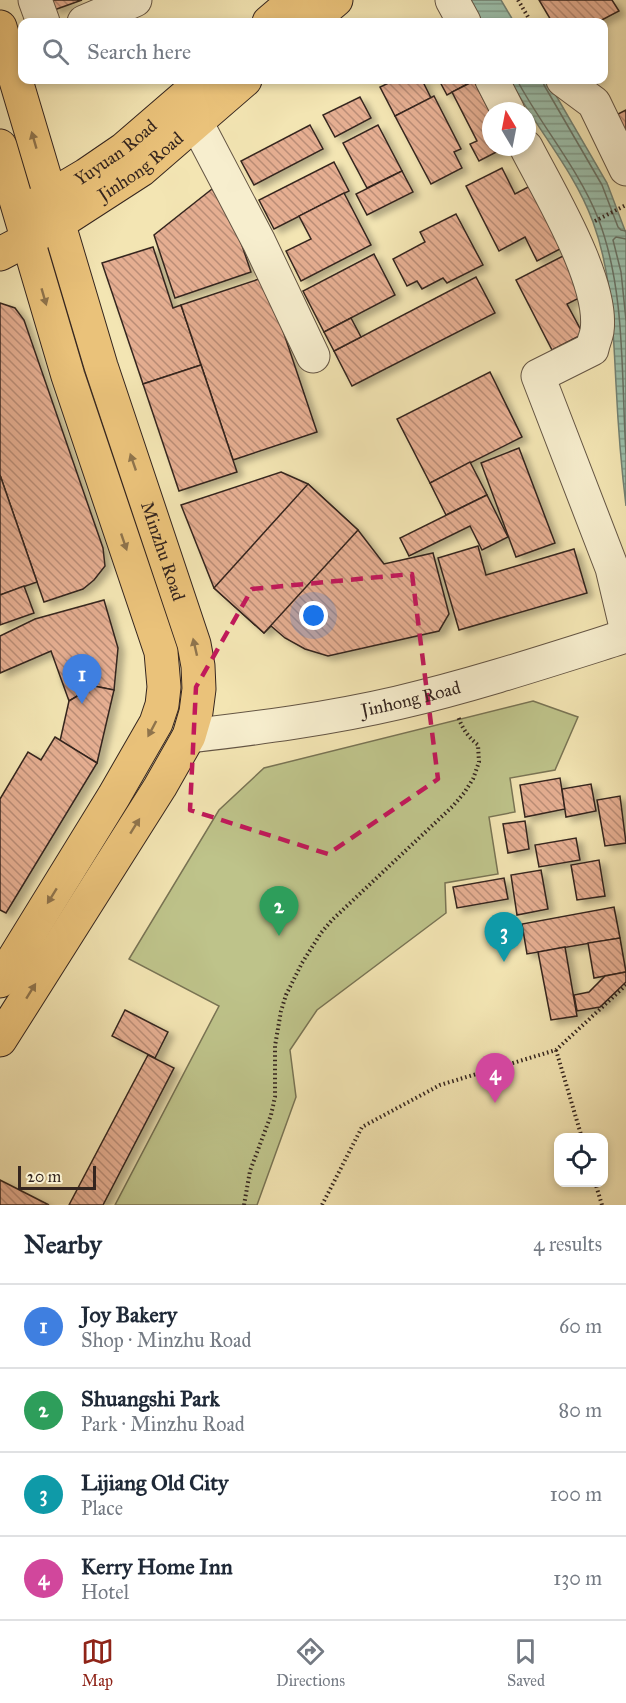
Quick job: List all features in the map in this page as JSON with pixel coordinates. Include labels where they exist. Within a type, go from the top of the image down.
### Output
[{"type":"main road","points":[[274,18],[295,0]]},
{"type":"main road","points":[[315,18],[336,0]]},
{"type":"main road","name":"Minzhu Road","points":[[11,44],[18,70]]},
{"type":"main road","name":"Minzhu Road","points":[[0,1040],[160,787],[189,736],[196,712],[199,689],[194,644],[101,366],[55,210],[22,84]]},
{"type":"main road","name":"Yuyuan Road","points":[[55,210],[199,84]]},
{"type":"main road","name":"Jinhong Road","points":[[12,233],[141,170],[240,84]]},
{"type":"main road","name":"Minzhu Road","points":[[0,146],[12,233],[68,376],[161,652],[164,687],[162,705],[156,723],[114,796],[0,981]]},
{"type":"street","points":[[35,0],[42,18]]},
{"type":"street","points":[[93,18],[135,0]]},
{"type":"street","points":[[452,0],[462,18]]},
{"type":"street","points":[[494,84],[503,102]]},
{"type":"street","points":[[568,84],[594,103],[626,169]]},
{"type":"street","points":[[196,122],[259,242],[313,356]]},
{"type":"street","points":[[531,156],[585,263],[594,294],[597,331],[592,349],[538,376],[612,568],[626,627]]},
{"type":"street","name":"Jinhong Road","points":[[189,736],[260,728],[394,704],[457,689],[626,636]]},
{"type":"path","points":[[518,0],[529,18]]},
{"type":"path","points":[[594,222],[625,205]]},
{"type":"path","points":[[244,1205],[250,1171],[271,1115],[275,1097],[275,1046],[281,1011],[286,995],[302,963],[332,920],[464,793],[473,779],[479,762],[478,745]]},
{"type":"path","points":[[322,1205],[362,1127],[440,1085],[556,1050],[626,985]]},
{"type":"path","points":[[556,1050],[581,1133]]},
{"type":"path","points":[[597,1187],[602,1205]]},
{"type":"highlighted area","points":[[412,574],[438,779],[328,854],[190,810],[196,687],[252,589]]},
{"type":"green space","points":[[533,701],[578,717],[555,770],[510,778],[515,812],[489,817],[498,874],[445,883],[446,913],[317,1010],[290,1050],[296,1097],[257,1205],[115,1205],[219,1006],[129,959],[219,810],[264,768]]},
{"type":"water","points":[[469,0],[501,0],[512,18],[479,18]]},
{"type":"water","points":[[512,84],[549,84],[607,183],[626,233],[626,506],[611,302],[604,261],[585,203],[536,123],[536,102],[523,102]]},
{"type":"building","points":[[50,0],[82,0],[54,10]]},
{"type":"building","points":[[539,0],[612,0],[619,11],[606,18],[550,18]]},
{"type":"building","points":[[386,84],[424,84],[431,98],[395,116],[380,87]]},
{"type":"building","points":[[441,84],[467,84],[447,95]]},
{"type":"building","points":[[468,84],[476,84],[485,102],[482,102],[482,156],[489,156],[479,161],[470,144],[477,141],[452,92]]},
{"type":"building","points":[[434,96],[461,149],[454,152],[462,168],[431,184],[395,116]]},
{"type":"building","points":[[360,97],[371,118],[335,137],[323,115]]},
{"type":"building","points":[[626,110],[626,137],[614,116]]},
{"type":"building","points":[[310,125],[323,149],[254,185],[241,161]]},
{"type":"building","points":[[378,125],[402,171],[367,188],[343,143]]},
{"type":"building","points":[[334,162],[349,191],[274,229],[259,200]]},
{"type":"building","points":[[502,168],[515,194],[530,186],[562,248],[537,261],[525,237],[499,251],[466,186]]},
{"type":"building","points":[[402,171],[413,192],[367,215],[356,194]]},
{"type":"building","points":[[212,189],[232,216],[251,272],[175,298],[154,235]]},
{"type":"building","points":[[344,193],[371,245],[301,281],[286,251],[311,239],[299,216]]},
{"type":"building","points":[[456,214],[483,265],[447,283],[443,278],[422,289],[417,281],[407,286],[393,259],[425,242],[420,232]]},
{"type":"building","points":[[153,247],[173,308],[181,305],[201,365],[143,384],[102,263]]},
{"type":"building","points":[[374,254],[395,295],[324,332],[303,291]]},
{"type":"building","points":[[563,256],[583,296],[567,304],[583,334],[552,350],[516,280]]},
{"type":"building","points":[[265,277],[317,432],[233,460],[181,305]]},
{"type":"building","points":[[476,277],[495,313],[352,386],[334,351]]},
{"type":"building","points":[[0,303],[15,308],[24,320],[103,548],[105,566],[94,580],[83,589],[44,602],[0,475]]},
{"type":"building","points":[[351,318],[361,337],[334,351],[324,332]]},
{"type":"building","points":[[201,365],[237,472],[179,491],[143,384]]},
{"type":"building","points":[[490,372],[522,437],[430,483],[397,419]]},
{"type":"building","points":[[519,448],[555,543],[516,557],[481,463]]},
{"type":"building","points":[[470,462],[487,495],[446,515],[430,483]]},
{"type":"building","points":[[281,472],[308,484],[358,530],[384,564],[433,553],[449,614],[439,631],[328,656],[305,649],[285,638],[271,626],[264,633],[214,588],[181,505]]},
{"type":"building","points":[[0,475],[37,582],[0,595]]},
{"type":"building","points":[[308,484],[358,530],[264,633],[214,588]]},
{"type":"building","points":[[487,495],[508,537],[482,550],[470,526],[409,556],[400,538]]},
{"type":"building","points":[[478,546],[486,575],[574,549],[587,593],[459,630],[438,558]]},
{"type":"building","points":[[24,586],[34,613],[0,625],[0,595]]},
{"type":"building","points":[[104,600],[118,648],[114,690],[94,686],[69,701],[51,651],[0,673],[0,636],[35,619]]},
{"type":"building","points":[[94,686],[114,690],[97,763],[60,741],[69,701]]},
{"type":"building","points":[[55,737],[97,763],[6,913],[0,910],[0,799],[28,752],[41,760]]},
{"type":"building","points":[[560,778],[565,809],[525,817],[520,785]]},
{"type":"building","points":[[591,784],[596,811],[566,817],[562,789]]},
{"type":"building","points":[[620,796],[626,843],[605,846],[597,800]]},
{"type":"building","points":[[525,821],[529,849],[508,853],[503,824]]},
{"type":"building","points":[[576,838],[580,860],[539,867],[535,845]]},
{"type":"building","points":[[599,860],[605,896],[577,900],[571,865]]},
{"type":"building","points":[[541,870],[548,909],[517,915],[511,875]]},
{"type":"building","points":[[504,878],[508,899],[457,908],[453,887]]},
{"type":"building","points":[[614,907],[620,938],[527,954],[522,924]]},
{"type":"building","points":[[620,938],[626,972],[594,978],[588,943]]},
{"type":"building","points":[[565,947],[577,1016],[551,1020],[538,952]]},
{"type":"building","points":[[626,972],[626,982],[600,1007],[577,1011],[574,995],[589,992],[605,976]]},
{"type":"building","points":[[125,1010],[168,1032],[155,1058],[112,1036]]},
{"type":"building","points":[[148,1055],[174,1068],[103,1205],[69,1205]]},
{"type":"building","points":[[0,1180],[49,1205],[0,1205]]},
{"type":"place","name":"Joy Bakery","points":[[82,704]]},
{"type":"place","name":"Shuangshi Park","points":[[279,936]]},
{"type":"place","name":"Lijiang Old City","points":[[504,962]]},
{"type":"place","name":"Kerry Home Inn","points":[[495,1103]]}]
